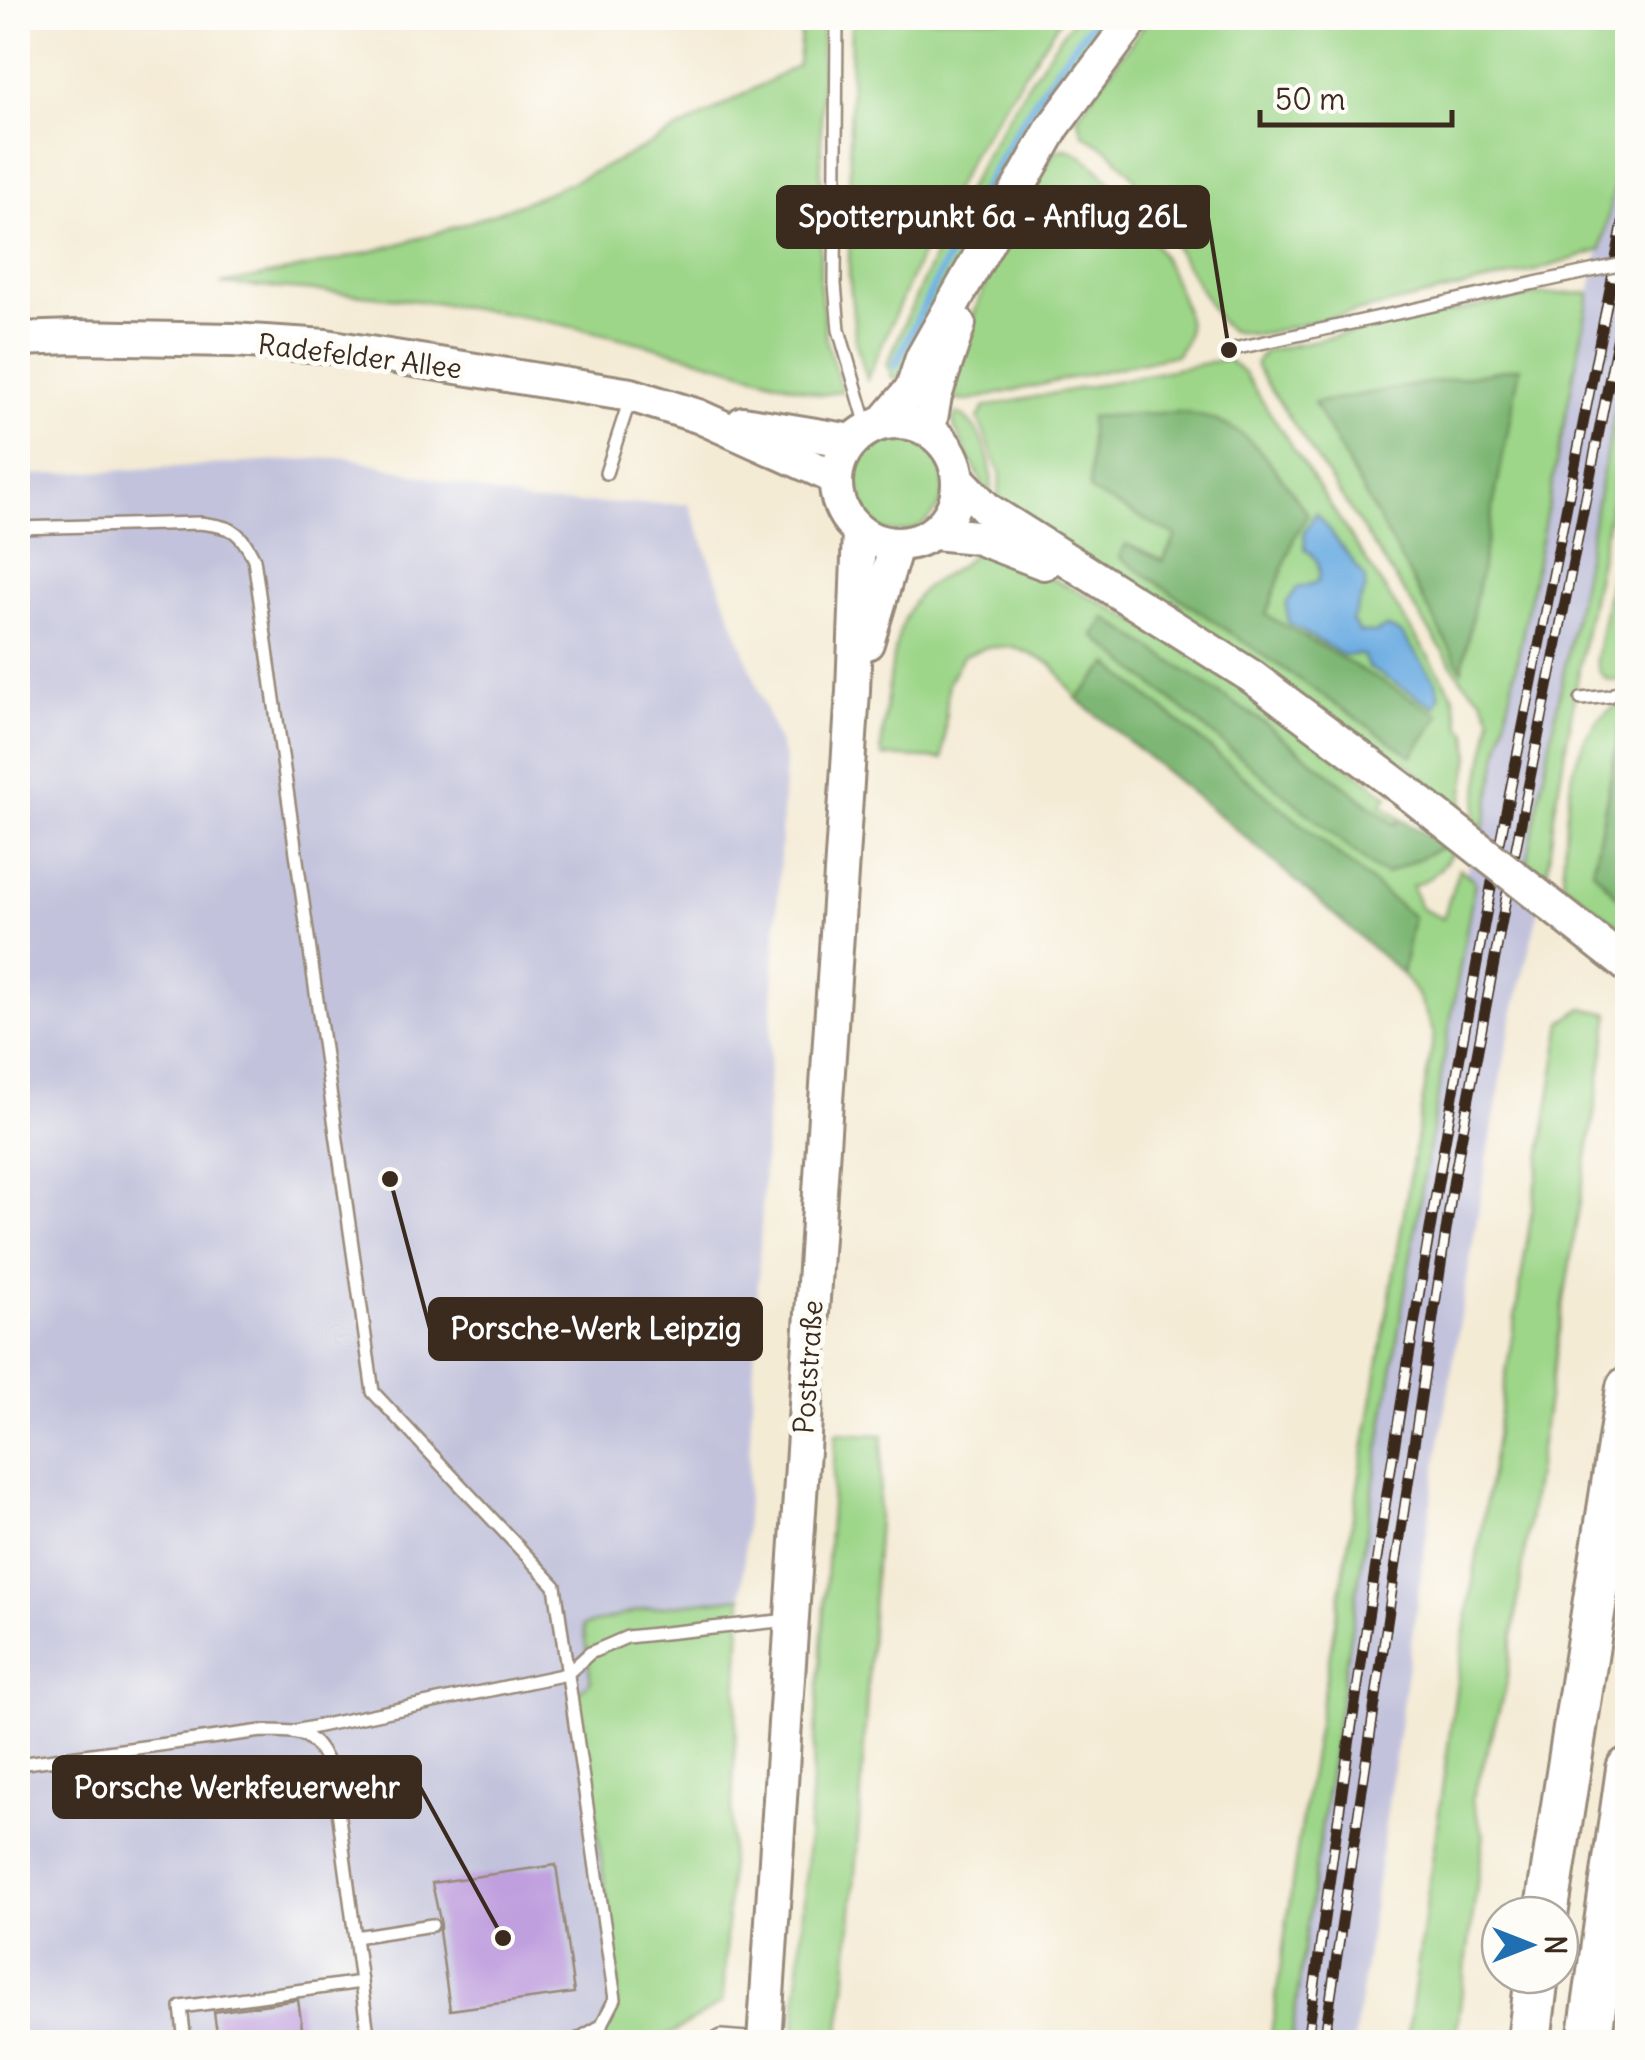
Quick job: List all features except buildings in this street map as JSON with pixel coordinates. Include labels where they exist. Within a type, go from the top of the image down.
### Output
[{"type":"highway","points":[[1549,1895],[1628,1388]]},
{"type":"highway","points":[[1589,2042],[1628,1768]]},
{"type":"highway","points":[[1528,2042],[1535,1995]]},
{"type":"main road","points":[[698,416],[868,431],[899,421],[929,430],[955,460],[959,480],[952,510],[934,533],[896,546],[876,542],[858,532],[845,517],[837,498],[841,458],[868,431],[912,389],[922,358],[1052,127],[1134,18]]},
{"type":"main road","points":[[929,430],[945,361],[1001,217]]},
{"type":"main road","name":"Radefelder Allee","points":[[18,339],[213,340],[326,346],[632,395],[698,416]]},
{"type":"main road","points":[[698,416],[836,478]]},
{"type":"main road","points":[[959,480],[988,510],[1251,676],[1412,796],[1628,966]]},
{"type":"main road","name":"Poststraße","points":[[764,2041],[853,690],[858,532]]},
{"type":"main road","points":[[934,533],[976,536],[1112,590]]},
{"type":"main road","name":"Poststraße","points":[[853,690],[896,546]]},
{"type":"lane","points":[[837,18],[835,284],[840,330],[868,431]]},
{"type":"lane","points":[[1229,350],[1628,263]]},
{"type":"lane","points":[[606,473],[632,395]]},
{"type":"lane","points":[[18,528],[199,523],[227,526],[243,538],[254,559],[373,1392],[554,1586],[615,1999],[601,2026],[572,2042]]},
{"type":"lane","points":[[1581,699],[1610,696],[1628,686]]},
{"type":"lane","points":[[18,1764],[262,1731],[295,1731],[567,1674],[590,1653],[627,1638],[791,1620]]},
{"type":"lane","points":[[295,1731],[318,1743],[333,1773],[369,2042]]},
{"type":"lane","points":[[355,1937],[432,1924]]},
{"type":"lane","points":[[186,2042],[181,2007],[361,1982]]},
{"type":"lane","points":[[710,2042],[721,2036],[764,2041]]},
{"type":"shaded area","points":[[1627,125],[1627,424],[1586,629],[1547,877],[1511,1023],[1483,1183],[1439,1448],[1354,2042],[1270,2042],[1297,1849],[1466,872],[1484,828]]},
{"type":"shaded area","points":[[347,457],[531,503],[689,504],[785,760],[742,1597],[649,1608],[583,1626],[590,1653],[640,2032],[622,2042],[18,2042],[18,476]]},
{"type":"green space","points":[[802,18],[822,18],[820,285],[826,339],[842,391],[821,395],[637,342],[486,310],[220,284],[414,240],[527,201],[596,171],[798,65]]},
{"type":"green space","points":[[851,18],[1061,18],[975,149],[920,257],[867,379],[856,343],[849,273]]},
{"type":"green space","points":[[1074,18],[1112,18],[1025,149],[903,382],[892,377],[887,365],[969,185],[1018,100]]},
{"type":"green space","points":[[1149,18],[1627,18],[1627,125],[1601,250],[1538,270],[1257,335],[1231,331],[1220,322],[1132,175],[1110,151],[1083,134],[1077,117]]},
{"type":"green space","points":[[1064,149],[1082,156],[1102,173],[1142,224],[1175,282],[1188,327],[1185,342],[1176,355],[967,401],[951,399],[967,334],[992,270],[1055,151]]},
{"type":"green space","points":[[1590,293],[1484,828],[1474,819],[1491,717],[1482,698],[1462,680],[1256,362],[1265,351],[1533,295]]},
{"type":"green space","points":[[1627,348],[1627,424],[1586,629],[1547,877],[1527,861]]},
{"type":"green space","points":[[1226,359],[1244,373],[1453,694],[1461,727],[1468,733],[1470,756],[1461,810],[1409,765],[1402,762],[1398,766],[997,502],[1001,475],[978,418],[985,407]]},
{"type":"green space","points":[[1520,367],[1462,670],[1314,403]]},
{"type":"green space","points":[[1178,412],[1203,416],[1240,434],[1268,460],[1308,514],[1294,538],[1266,615],[1440,715],[1412,756],[1119,557],[1126,544],[1163,561],[1176,536],[1090,491],[1090,417]]},
{"type":"green space","points":[[957,413],[974,428],[986,450],[991,474],[989,497],[955,429],[953,420]]},
{"type":"green space","points":[[896,436],[914,439],[930,450],[941,466],[941,502],[930,518],[914,529],[896,532],[878,529],[862,518],[851,502],[848,484],[851,466],[862,450],[878,439]]},
{"type":"green space","points":[[1627,491],[1627,679],[1615,681],[1602,675],[1596,659]]},
{"type":"green space","points":[[975,549],[989,551],[1047,577],[1142,624],[1237,685],[1388,796],[1382,805],[1400,819],[1396,825],[1264,723],[1106,618],[1094,635],[1386,873],[1445,846],[1452,852],[1444,864],[1431,877],[1412,886],[1420,908],[1443,919],[1459,868],[1475,881],[1377,1461],[1291,2042],[1270,2042],[1297,1849],[1434,1034],[1419,997],[1402,974],[1413,917],[1109,664],[1077,699],[1052,664],[1015,647],[987,647],[963,656],[948,683],[943,759],[883,756],[896,644],[911,606],[921,592],[963,563]]},
{"type":"green space","points":[[1106,618],[1264,723],[1395,825],[1400,819],[1445,846],[1386,874],[1375,869],[1094,636]]},
{"type":"green space","points":[[1109,664],[1413,917],[1402,974],[1242,834],[1077,699]]},
{"type":"green space","points":[[1627,697],[1628,891],[1618,897],[1593,870]]},
{"type":"green space","points":[[1625,699],[1593,870],[1618,897],[1627,891],[1627,932],[1563,883],[1568,800],[1577,758],[1598,720]]},
{"type":"green space","points":[[1583,1008],[1610,1014],[1532,1499],[1506,1687],[1472,1800],[1484,1835],[1455,2042],[1407,2042],[1457,1682],[1562,1022]]},
{"type":"green space","points":[[836,1433],[883,1435],[860,1810],[846,1988],[838,2040],[794,2042]]},
{"type":"green space","points":[[742,1597],[723,2002],[658,2042],[594,2042],[612,2020],[617,1973],[578,1692],[591,1681],[583,1626],[649,1608]]},
{"type":"water","points":[[1316,513],[1365,578],[1365,589],[1352,621],[1359,632],[1375,633],[1386,627],[1402,634],[1436,682],[1440,695],[1435,707],[1368,667],[1363,655],[1343,655],[1288,623],[1286,604],[1297,588],[1318,582],[1319,567],[1305,549],[1304,532]]},
{"type":"waterway","points":[[895,366],[985,185],[1037,98],[1096,18]]},
{"type":"railway","points":[[1500,842],[1628,198]]},
{"type":"railway","points":[[1515,853],[1628,286]]},
{"type":"railway","points":[[1307,2042],[1392,1461],[1492,882]]},
{"type":"railway","points":[[1324,2042],[1454,1178],[1507,893]]},
{"type":"place","name":"Spotterpunkt 6a - Anflug 26L","points":[[1229,350]]},
{"type":"place","name":"Porsche-Werk Leipzig","points":[[390,1179]]},
{"type":"place","name":"Porsche Werkfeuerwehr","points":[[503,1938]]}]
